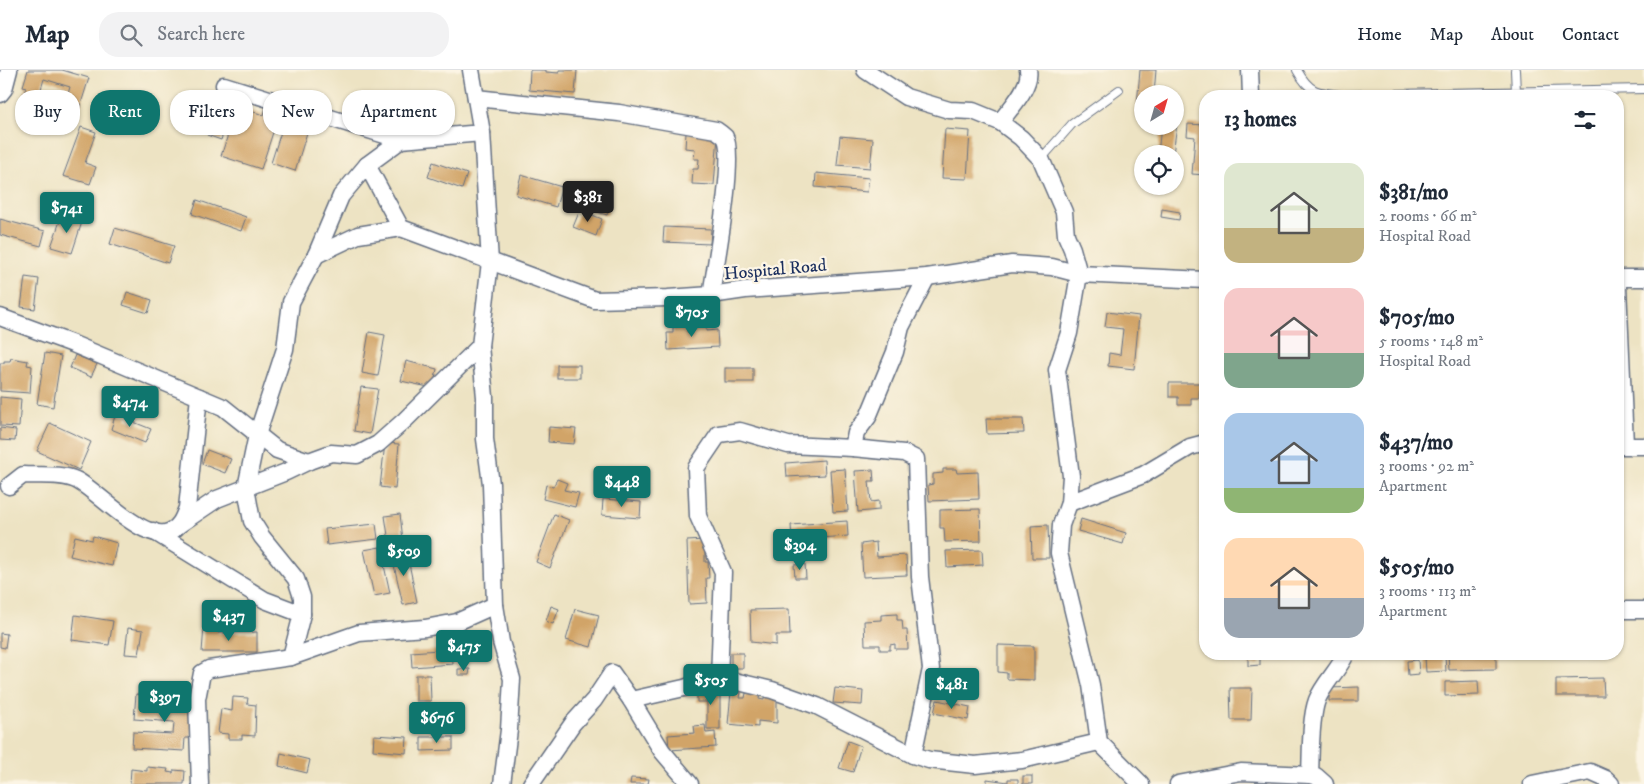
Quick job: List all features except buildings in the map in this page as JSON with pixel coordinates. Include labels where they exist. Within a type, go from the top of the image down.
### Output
[{"type":"street","points":[[0,94],[4,89],[9,70]]},
{"type":"street","points":[[471,70],[482,134],[490,262],[480,346],[485,397],[485,439],[491,484],[495,605],[501,642],[512,679],[502,784]]},
{"type":"street","points":[[865,70],[906,97],[949,110],[973,111],[1000,122],[1021,138],[1041,159],[1064,212],[1066,235],[1079,274],[1069,333],[1057,370],[1071,476],[1069,503],[1061,525],[1059,553],[1091,685],[1100,742],[1141,784]]},
{"type":"street","points":[[1000,122],[1022,94],[1029,74],[1028,70]]},
{"type":"street","points":[[1250,70],[1250,90]]},
{"type":"street","points":[[224,85],[401,140],[482,134]]},
{"type":"street","points":[[476,98],[619,113],[716,130],[725,137],[729,151],[727,181],[711,295]]},
{"type":"street","points":[[291,657],[302,614],[302,597],[296,579],[252,521],[246,488],[257,435],[285,349],[292,302],[316,255],[341,196],[366,165],[401,140]]},
{"type":"street","points":[[316,255],[358,235],[401,228],[366,165]]},
{"type":"street","name":"Hospital Road","points":[[401,228],[594,300],[711,295],[745,290],[926,277],[1012,264],[1052,267],[1079,274],[1199,280]]},
{"type":"street","points":[[852,448],[856,432],[868,416],[895,352],[901,327],[926,277]]},
{"type":"street","points":[[1624,278],[1644,278]]},
{"type":"street","points":[[0,317],[82,348],[223,407],[277,450],[309,461]]},
{"type":"street","points":[[152,531],[167,532],[217,499],[309,461],[331,453],[357,455],[378,444],[406,420],[480,346]]},
{"type":"street","points":[[180,524],[187,508],[199,397]]},
{"type":"street","points":[[718,679],[723,572],[698,516],[696,468],[719,434],[740,431],[788,445],[904,453],[916,459],[920,577],[930,669],[913,755]]},
{"type":"street","points":[[1069,503],[1143,474],[1190,447],[1199,445]]},
{"type":"street","points":[[1624,445],[1644,446]]},
{"type":"street","points":[[9,486],[22,475],[61,477],[76,480],[90,488],[133,523],[152,531],[265,600],[302,614]]},
{"type":"street","points":[[200,784],[198,700],[202,673],[209,669],[291,657],[359,633],[425,628],[457,622],[495,605]]},
{"type":"street","points":[[1624,610],[1644,610]]},
{"type":"street","points":[[1178,784],[1241,772],[1319,781],[1314,710],[1322,690],[1343,660]]},
{"type":"street","points":[[531,784],[573,722],[594,700],[612,673],[662,751],[690,784]]},
{"type":"street","points":[[631,700],[718,679],[734,681],[772,690],[816,706],[913,755],[929,760],[975,765],[1022,760],[1100,742]]},
{"type":"street","points":[[1542,783],[1590,772],[1606,779],[1611,784]]},
{"type":"lane","points":[[1297,70],[1304,84],[1315,90]]},
{"type":"lane","points":[[1515,70],[1516,90]]},
{"type":"lane","points":[[1601,90],[1644,89]]},
{"type":"lane","points":[[1041,159],[1072,124],[1119,90]]}]
